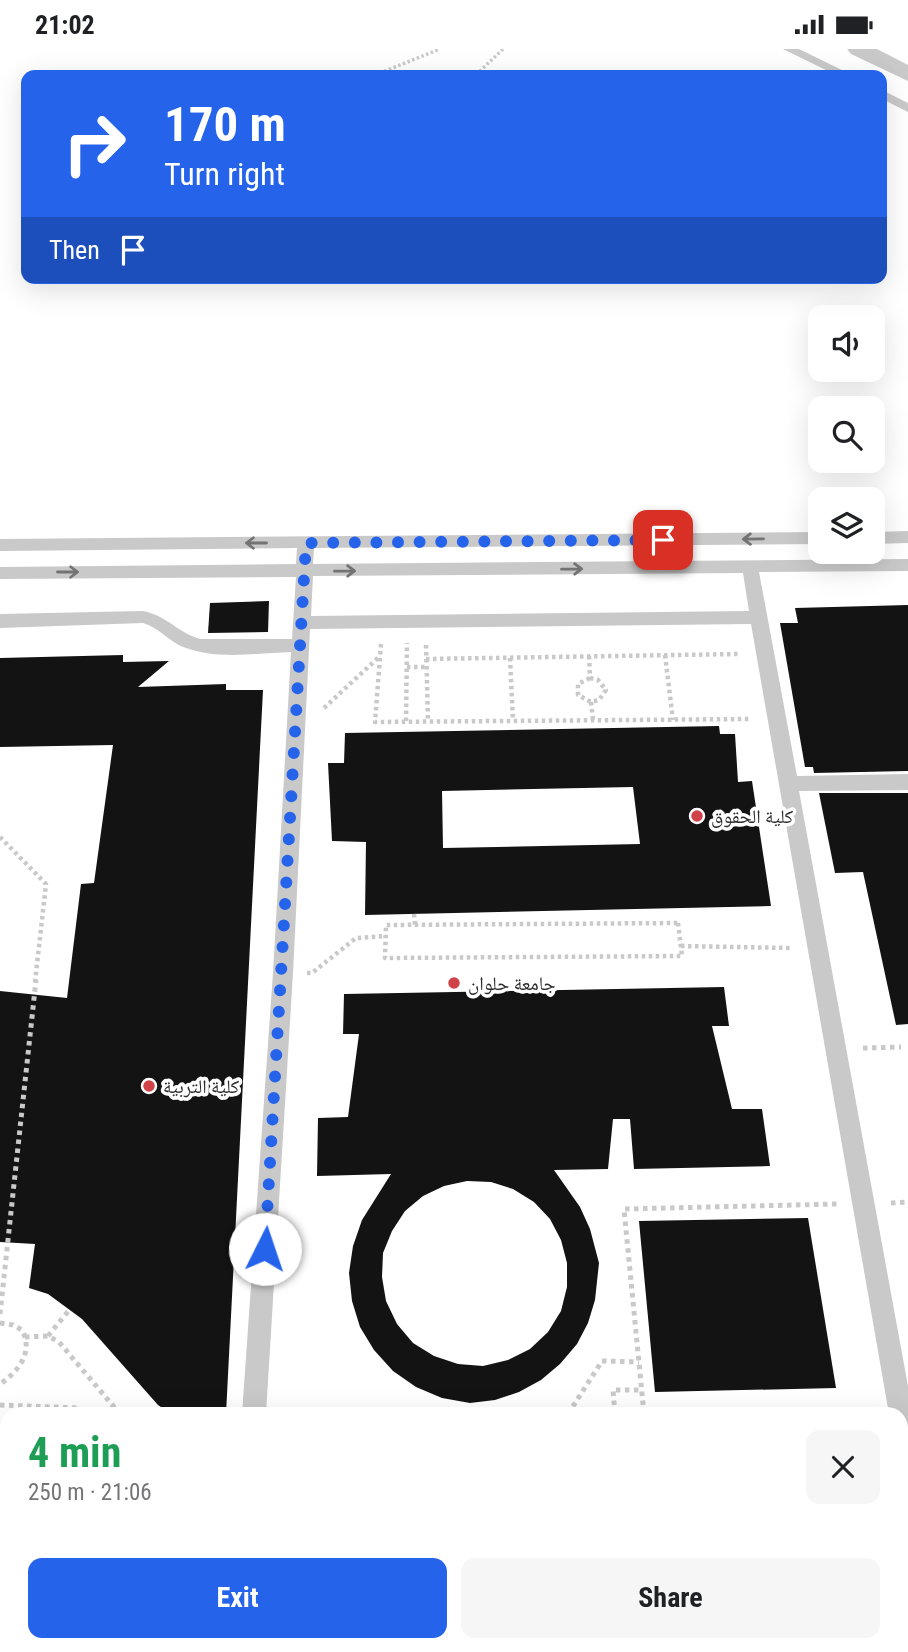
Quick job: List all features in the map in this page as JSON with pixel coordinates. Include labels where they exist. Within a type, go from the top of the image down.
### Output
[{"type":"street","points":[[859,49],[908,73]]},
{"type":"lane","points":[[789,49],[835,70]]},
{"type":"lane","points":[[887,97],[908,108]]},
{"type":"lane","points":[[885,538],[908,537]]},
{"type":"lane","points":[[0,545],[808,538]]},
{"type":"lane","points":[[254,1407],[306,543]]},
{"type":"lane","points":[[0,573],[908,565]]},
{"type":"lane","points":[[750,567],[900,1407]]},
{"type":"lane","points":[[0,621],[143,617],[162,622],[184,641],[202,646],[301,645]]},
{"type":"lane","points":[[302,623],[758,618]]},
{"type":"lane","points":[[787,784],[908,782]]},
{"type":"path","points":[[388,70],[440,49]]},
{"type":"path","points":[[481,70],[503,49]]},
{"type":"path","points":[[383,621],[375,722],[775,719]]},
{"type":"path","points":[[406,721],[407,621]]},
{"type":"path","points":[[425,621],[428,721]]},
{"type":"path","points":[[426,659],[764,653]]},
{"type":"path","points":[[666,655],[673,720]]},
{"type":"path","points":[[296,734],[380,656]]},
{"type":"path","points":[[589,656],[590,678]]},
{"type":"path","points":[[510,657],[513,721]]},
{"type":"path","points":[[407,667],[426,667]]},
{"type":"path","points":[[590,678],[598,680],[606,690],[599,700],[591,702],[578,695],[576,689],[583,680],[590,678]]},
{"type":"path","points":[[591,702],[593,720]]},
{"type":"path","points":[[0,837],[46,884],[0,1314]]},
{"type":"path","points":[[414,914],[415,925]]},
{"type":"path","points":[[678,923],[682,956],[386,958],[386,936],[386,925],[678,923]]},
{"type":"path","points":[[312,973],[356,938],[386,936]]},
{"type":"path","points":[[681,946],[817,948]]},
{"type":"path","points":[[835,1048],[901,1048]]},
{"type":"path","points":[[642,1407],[624,1209],[908,1202]]},
{"type":"path","points":[[48,1336],[70,1310]]},
{"type":"path","points":[[0,1323],[17,1327],[25,1337],[27,1350],[23,1364],[14,1376],[0,1384]]},
{"type":"path","points":[[25,1337],[48,1336],[59,1342],[114,1407]]},
{"type":"path","points":[[572,1407],[602,1361],[639,1362]]},
{"type":"path","points":[[614,1407],[613,1390],[641,1390]]},
{"type":"path","points":[[0,1405],[53,1407]]},
{"type":"building","points":[[269,601],[268,632],[208,633],[210,603]]},
{"type":"building","points":[[908,605],[908,771],[814,773],[813,767],[805,767],[780,623],[798,623],[795,608]]},
{"type":"building","name":"كلية التربية","points":[[123,655],[123,662],[169,661],[138,687],[226,684],[226,690],[263,690],[226,1407],[158,1405],[82,1319],[48,1294],[29,1288],[35,1244],[0,1242],[0,991],[67,998],[81,884],[94,883],[113,745],[0,747],[0,658]]},
{"type":"building","name":"كلية الحقوق","points":[[719,726],[720,734],[735,734],[738,782],[752,781],[771,906],[365,915],[366,842],[332,841],[328,763],[344,763],[345,733]],"holes":[[[633,787],[640,844],[443,848],[442,791]]]},
{"type":"building","points":[[819,793],[908,793],[908,1024],[896,1025],[863,872],[835,873]]},
{"type":"building","points":[[724,987],[729,1026],[712,1026],[732,1109],[762,1109],[770,1166],[634,1169],[630,1119],[613,1119],[608,1169],[554,1170],[580,1207],[590,1229],[599,1263],[595,1300],[588,1323],[577,1344],[560,1364],[541,1380],[519,1392],[495,1400],[470,1403],[442,1398],[416,1387],[393,1371],[374,1350],[360,1327],[352,1301],[349,1273],[353,1246],[362,1220],[391,1174],[317,1176],[318,1118],[348,1117],[359,1034],[343,1034],[344,994]],"holes":[[[467,1181],[491,1182],[513,1189],[534,1202],[550,1219],[561,1240],[567,1263],[567,1287],[561,1311],[548,1332],[530,1349],[508,1360],[483,1366],[458,1364],[434,1356],[413,1343],[397,1324],[386,1301],[382,1277],[383,1253],[392,1231],[405,1211],[423,1196],[444,1186]]]},
{"type":"building","points":[[808,1218],[836,1388],[655,1392],[639,1221]]},
{"type":"place","name":"كلية الحقوق","points":[[697,816]]},
{"type":"place","name":"جامعة حلوان","points":[[454,983]]},
{"type":"place","name":"كلية التربية","points":[[149,1086]]},
{"type":"route","points":[[265,1249],[306,543],[663,540]]}]
